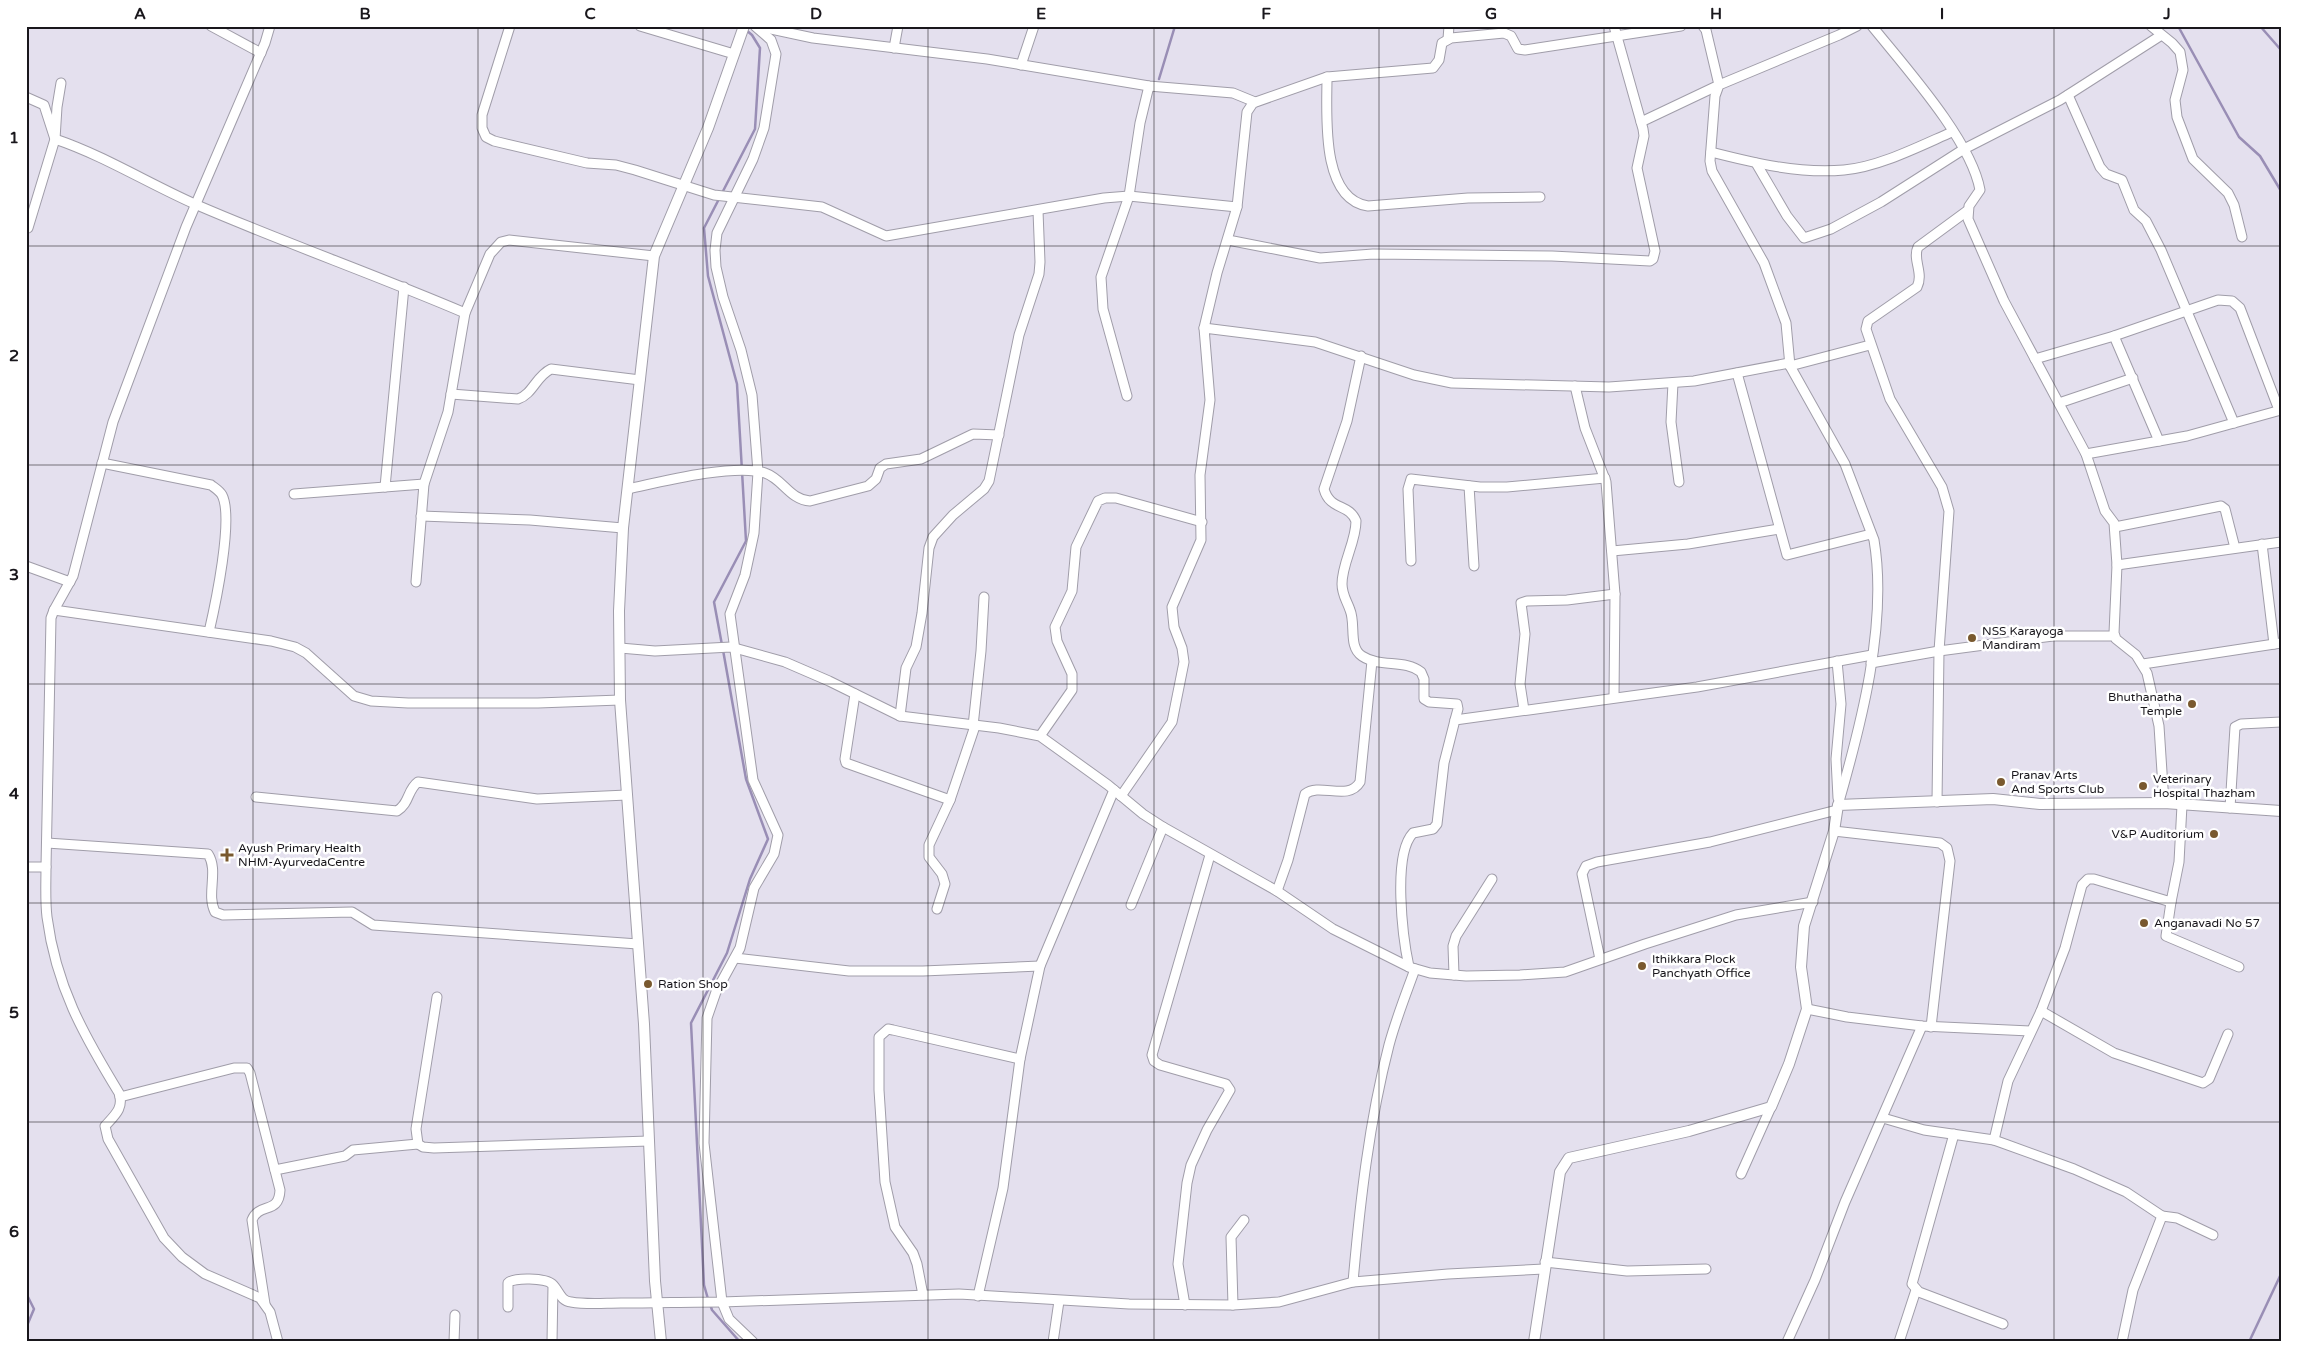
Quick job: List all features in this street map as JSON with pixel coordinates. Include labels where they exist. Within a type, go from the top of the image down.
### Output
[{"type":"street","points":[[211,26],[261,53]]},
{"type":"street","points":[[265,1304],[260,1298],[205,1274],[182,1258],[164,1238],[105,1134],[105,1126],[121,1108],[120,1097],[76,1019],[61,981],[47,916],[46,867],[51,618],[70,582],[113,422],[196,204],[261,53],[270,26]]},
{"type":"street","points":[[510,26],[482,115],[482,128],[486,137],[494,141],[558,157],[635,170],[714,195],[822,207],[886,236],[1104,198],[1130,196],[1237,207]]},
{"type":"street","points":[[640,26],[734,54]]},
{"type":"street","points":[[756,26],[813,38],[1021,65],[1149,86],[1234,93],[1255,102]]},
{"type":"street","points":[[753,1342],[730,1319],[720,1302],[704,1143],[707,1018],[711,1005],[740,948],[754,888],[774,854],[778,835],[753,780],[730,614],[745,575],[754,533],[756,471],[752,395],[742,350],[723,297],[716,267],[717,233],[731,197],[753,159],[764,128],[775,63],[774,46],[771,40],[756,26]]},
{"type":"street","points":[[894,48],[898,26]]},
{"type":"street","points":[[1021,65],[1034,26]]},
{"type":"street","points":[[1448,39],[1449,26]]},
{"type":"street","points":[[1228,240],[1320,258],[1373,254],[1512,256],[1650,261],[1653,259],[1655,251],[1637,168],[1644,136],[1614,26]]},
{"type":"street","points":[[978,1296],[1003,1188],[1020,1059],[1040,966],[1117,793],[1172,722],[1184,656],[1174,627],[1172,607],[1201,540],[1200,476],[1210,400],[1204,328],[1217,273],[1237,207],[1247,112],[1255,102],[1327,77],[1433,68],[1439,60],[1441,45],[1448,39],[1504,33],[1511,36],[1518,48],[1525,50],[1682,26]]},
{"type":"street","points":[[1641,122],[1720,85],[1857,26]]},
{"type":"street","points":[[1872,26],[1923,89],[1964,149],[1980,190],[1967,211],[1918,247],[1916,252],[1919,284],[1915,289],[1868,321],[1866,329],[1890,399],[1934,473],[1947,500],[1949,520],[1939,651],[1937,802]]},
{"type":"street","points":[[2150,26],[2160,36],[2177,47],[2182,60],[2183,77],[2175,107],[2193,159],[2202,170],[2228,193],[2234,205],[2242,237]]},
{"type":"street","points":[[1704,27],[1720,85],[1715,96],[1711,152],[1712,171],[1764,263],[1786,323],[1790,365],[1845,464],[1871,534],[1876,566],[1876,618],[1872,659],[1834,831],[1804,926],[1801,967],[1807,1009],[1789,1064],[1742,1174]]},
{"type":"street","points":[[661,1342],[638,944],[620,700],[619,611],[624,528],[654,256],[708,128],[743,30]]},
{"type":"street","points":[[1756,163],[1787,216],[1804,238],[1831,229],[1881,202],[1964,149],[2068,95],[2160,36]]},
{"type":"street","points":[[1327,77],[1328,131],[1331,157],[1337,180],[1352,201],[1368,206],[1468,198],[1540,197]]},
{"type":"street","points":[[28,228],[55,139],[56,107],[61,83]]},
{"type":"street","points":[[1127,396],[1103,309],[1101,277],[1130,196],[1140,124],[1149,86]]},
{"type":"street","points":[[2068,95],[2100,167],[2106,174],[2122,180],[2134,210],[2146,221],[2161,250],[2234,422]]},
{"type":"street","points":[[26,97],[44,105],[55,139],[104,159],[196,204],[465,313]]},
{"type":"street","points":[[1711,152],[1756,163],[1813,170],[1845,170],[1867,165],[1952,132]]},
{"type":"street","points":[[900,716],[906,668],[916,647],[922,613],[929,548],[933,537],[953,515],[984,489],[988,481],[1019,335],[1039,274],[1038,211]]},
{"type":"street","points":[[1967,211],[1968,219],[2004,301],[2086,454],[2104,511],[2115,528],[2117,565],[2114,636]]},
{"type":"street","points":[[416,582],[424,484],[446,420],[465,313],[490,254],[501,242],[509,240],[654,256]]},
{"type":"street","points":[[385,487],[404,287]]},
{"type":"street","points":[[2035,359],[2114,336],[2218,300],[2232,301],[2237,304],[2254,341],[2280,410],[2187,436],[2086,454]]},
{"type":"street","points":[[1204,328],[1315,342],[1434,381],[1452,383],[1609,387],[1673,383],[1790,365],[1870,345]]},
{"type":"street","points":[[2114,336],[2159,441]]},
{"type":"street","points":[[1353,1282],[1357,1234],[1372,1120],[1389,1044],[1412,968],[1401,922],[1402,875],[1406,845],[1413,834],[1433,829],[1437,824],[1444,763],[1458,709],[1457,704],[1429,702],[1424,699],[1423,675],[1418,669],[1372,661],[1362,656],[1354,645],[1350,610],[1343,595],[1342,583],[1355,519],[1350,512],[1330,502],[1324,489],[1347,421],[1361,356]]},
{"type":"street","points":[[451,394],[518,399],[526,396],[541,376],[551,369],[640,380]]},
{"type":"street","points":[[1737,373],[1786,556],[1871,534]]},
{"type":"street","points":[[2058,403],[2132,378]]},
{"type":"street","points":[[1673,383],[1671,422],[1679,482]]},
{"type":"street","points":[[1575,386],[1585,428],[1605,478],[1615,594],[1614,697]]},
{"type":"street","points":[[628,489],[682,478],[737,470],[756,471],[772,477],[793,496],[810,501],[868,486],[876,479],[880,468],[886,464],[921,459],[973,434],[999,435]]},
{"type":"street","points":[[102,463],[211,484],[222,496],[225,516],[222,562],[209,632]]},
{"type":"street","points":[[1411,561],[1408,489],[1410,481],[1415,478],[1469,486],[1507,487],[1605,478]]},
{"type":"street","points":[[294,494],[424,484]]},
{"type":"street","points":[[1469,486],[1474,566]]},
{"type":"street","points":[[1040,736],[1072,690],[1072,674],[1057,641],[1055,626],[1072,591],[1076,547],[1098,501],[1105,498],[1116,498],[1202,522]]},
{"type":"street","points":[[2115,528],[2221,506],[2227,514],[2235,548]]},
{"type":"street","points":[[421,516],[514,519],[624,528]]},
{"type":"street","points":[[1612,551],[1688,544],[1779,529]]},
{"type":"street","points":[[2117,565],[2281,542]]},
{"type":"street","points":[[2143,664],[2277,643],[2262,544]]},
{"type":"street","points":[[26,566],[70,582]]},
{"type":"street","points":[[1524,710],[1520,684],[1525,634],[1521,603],[1526,600],[1566,600],[1615,594]]},
{"type":"street","points":[[937,909],[945,884],[942,874],[931,862],[928,852],[950,800],[974,726],[984,597]]},
{"type":"street","points":[[54,610],[271,641],[295,647],[321,665],[354,696],[371,701],[518,703],[620,700]]},
{"type":"street","points":[[1455,720],[1697,687],[1837,661],[1872,659],[2053,636],[2114,636],[2143,664],[2159,726],[2164,803]]},
{"type":"street","points":[[620,648],[655,651],[734,648],[785,662],[900,716],[999,728],[1040,736],[1143,814],[1210,855],[1277,891],[1333,929],[1412,968],[1430,973],[1454,975],[1554,974],[1577,969],[1600,959],[1736,915],[1812,902]]},
{"type":"street","points":[[1277,891],[1288,860],[1305,794],[1311,790],[1347,791],[1356,787],[1360,782],[1372,661]]},
{"type":"street","points":[[1837,661],[1841,704],[1836,759],[1838,808]]},
{"type":"street","points":[[854,694],[846,763],[950,800]]},
{"type":"street","points":[[2230,808],[2235,727],[2241,724],[2281,722]]},
{"type":"street","points":[[256,797],[397,811],[404,806],[413,786],[418,782],[537,799],[627,795]]},
{"type":"street","points":[[1600,959],[1582,874],[1586,866],[1597,862],[1710,842],[1838,808],[1993,799],[2040,804],[2164,803],[2281,811]]},
{"type":"street","points":[[2182,805],[2179,862],[2166,936],[2238,968]]},
{"type":"street","points":[[1131,905],[1164,827]]},
{"type":"street","points":[[1787,1342],[1815,1280],[1845,1202],[1926,1026],[1950,861],[1947,848],[1940,843],[1834,831]]},
{"type":"street","points":[[47,844],[208,854],[212,865],[212,905],[215,912],[223,915],[352,912],[373,925],[638,944]]},
{"type":"street","points":[[1185,1305],[1178,1264],[1187,1183],[1191,1165],[1230,1090],[1230,1086],[1160,1065],[1154,1061],[1152,1055],[1210,855]]},
{"type":"street","points":[[26,867],[46,867]]},
{"type":"street","points":[[1454,975],[1453,946],[1456,936],[1492,879]]},
{"type":"street","points":[[1994,1140],[2008,1081],[2041,1011],[2065,948],[2082,885],[2086,880],[2094,879],[2171,902]]},
{"type":"street","points":[[735,958],[849,971],[923,971],[1040,966]]},
{"type":"street","points":[[437,997],[416,1129],[418,1144],[423,1148],[649,1141]]},
{"type":"street","points":[[1807,1009],[1847,1017],[1926,1026],[2030,1031]]},
{"type":"street","points":[[2041,1011],[2114,1053],[2205,1083],[2209,1080],[2228,1034]]},
{"type":"street","points":[[922,1295],[917,1264],[913,1253],[895,1227],[884,1182],[879,1090],[879,1037],[888,1029],[1020,1059]]},
{"type":"street","points":[[120,1097],[234,1068],[247,1068],[250,1072],[280,1190],[278,1202],[275,1205],[257,1211],[252,1220],[265,1304],[278,1342]]},
{"type":"street","points":[[1534,1342],[1560,1172],[1568,1158],[1689,1131],[1771,1107]]},
{"type":"street","points":[[1883,1118],[1924,1130],[1994,1140],[2126,1192],[2162,1216],[2177,1218],[2213,1235]]},
{"type":"street","points":[[1954,1134],[1912,1284],[1916,1290],[2003,1324]]},
{"type":"street","points":[[275,1170],[345,1156],[352,1150],[418,1144]]},
{"type":"street","points":[[2122,1342],[2133,1290],[2162,1216]]},
{"type":"street","points":[[1233,1305],[1231,1237],[1244,1220]]},
{"type":"street","points":[[508,1307],[510,1280],[545,1281],[553,1286],[562,1298],[569,1302],[720,1302],[922,1295],[1185,1305],[1233,1305],[1279,1302],[1353,1282],[1545,1266],[1627,1271],[1706,1269]]},
{"type":"street","points":[[552,1342],[553,1286]]},
{"type":"street","points":[[1899,1342],[1916,1290]]},
{"type":"street","points":[[1053,1342],[1059,1300]]},
{"type":"street","points":[[454,1342],[455,1315]]},
{"type":"waterway","points":[[1159,79],[1175,26]]},
{"type":"waterway","points":[[2178,26],[2239,137],[2260,156],[2281,191]]},
{"type":"waterway","points":[[2260,26],[2281,50]]},
{"type":"waterway","points":[[722,645],[714,602],[746,541],[737,384],[708,276],[704,228],[755,129],[760,48],[752,35],[746,30]]},
{"type":"waterway","points":[[708,1299],[704,1285],[691,1023],[727,953],[750,879],[768,839],[746,779],[723,650]]},
{"type":"waterway","points":[[2249,1342],[2281,1274]]},
{"type":"waterway","points":[[26,1293],[34,1309],[26,1328]]},
{"type":"waterway","points":[[710,1304],[712,1310],[740,1342]]},
{"type":"place","name":"NSS Karayoga Mandiram","points":[[1972,638]]},
{"type":"place","name":"Bhuthanatha Temple","points":[[2192,704]]},
{"type":"place","name":"Pranav Arts And Sports Club","points":[[2001,782]]},
{"type":"place","name":"Veterinary Hospital Thazham","points":[[2143,786]]},
{"type":"place","name":"V&P Auditorium","points":[[2214,834]]},
{"type":"place","name":"Ayush Primary Health NHM-AyurvedaCentre","points":[[227,855]]},
{"type":"place","name":"Anganavadi No 57","points":[[2144,923]]},
{"type":"place","name":"Ithikkara Plock Panchyath Office","points":[[1642,966]]},
{"type":"place","name":"Ration Shop","points":[[648,984]]}]
